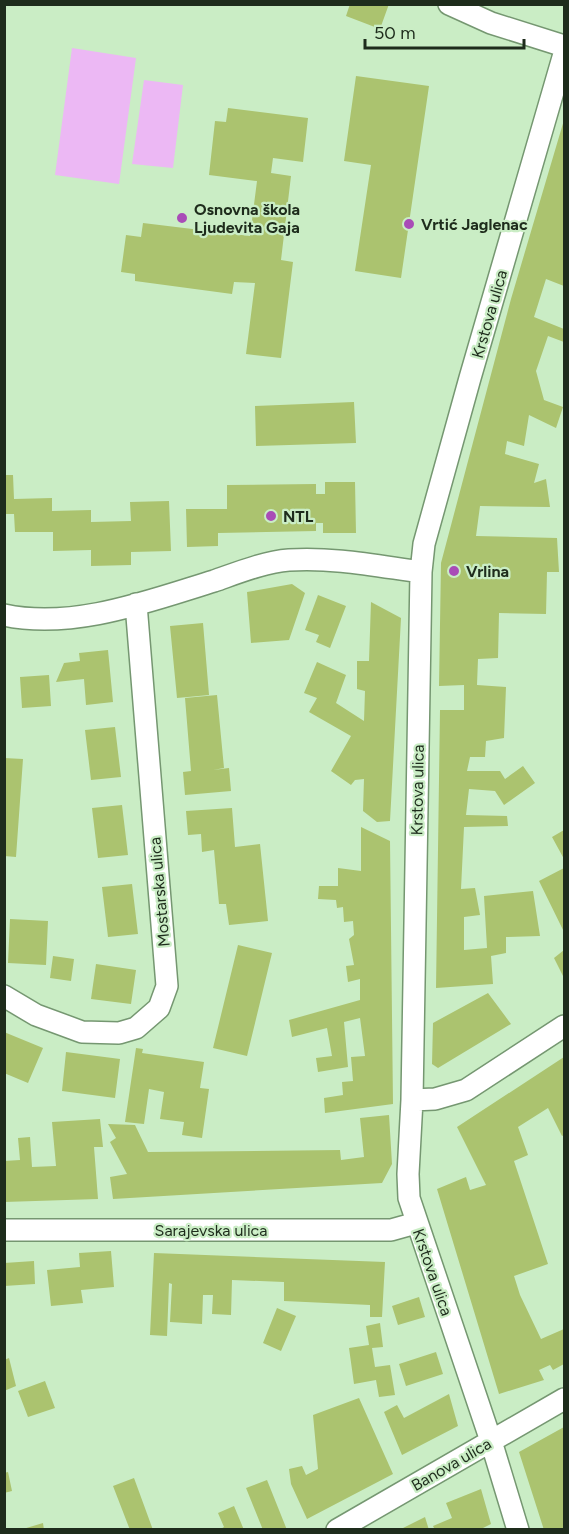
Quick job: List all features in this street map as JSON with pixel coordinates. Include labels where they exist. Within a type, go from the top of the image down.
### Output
[{"type":"street","points":[[449,4],[491,23],[564,46]]},
{"type":"street","name":"Krstova ulica","points":[[518,1530],[409,1198],[421,572],[424,544],[564,54]]},
{"type":"street","points":[[4,615],[25,620],[68,620],[136,604],[287,560],[340,561],[421,572]]},
{"type":"street","name":"Mostarska ulica","points":[[4,996],[36,1015],[82,1032],[119,1033],[136,1029],[159,1008],[167,986],[136,604]]},
{"type":"street","points":[[412,1100],[435,1099],[466,1090],[564,1026]]},
{"type":"street","name":"Sarajevska ulica","points":[[4,1230],[391,1230],[416,1222]]},
{"type":"street","name":"Banova ulica","points":[[337,1530],[564,1399]]},
{"type":"shaded area","points":[[72,48],[136,58],[119,184],[55,175]]},
{"type":"shaded area","points":[[144,80],[183,85],[173,168],[132,164]]},
{"type":"building","points":[[350,4],[389,4],[380,29],[346,16]]},
{"type":"building","points":[[356,76],[429,86],[401,278],[355,271],[371,165],[344,161]]},
{"type":"building","points":[[228,108],[308,118],[303,162],[273,158],[271,173],[291,176],[281,260],[293,262],[281,358],[246,354],[255,283],[234,282],[232,294],[135,281],[135,274],[121,272],[126,235],[141,237],[143,223],[250,236],[257,181],[209,175],[215,121],[226,122]]},
{"type":"building","points":[[564,120],[564,286],[546,279],[534,317],[564,329],[564,342],[548,336],[536,371],[544,400],[563,407],[556,428],[529,415],[524,446],[507,441],[505,454],[539,464],[534,483],[546,479],[550,507],[480,506],[476,536],[557,538],[559,572],[547,572],[546,614],[499,613],[498,658],[478,659],[477,685],[506,687],[504,738],[486,741],[485,757],[470,757],[467,771],[500,771],[505,779],[523,766],[535,783],[504,805],[495,791],[469,789],[466,815],[507,816],[508,826],[464,827],[461,889],[475,888],[480,915],[464,917],[464,950],[487,948],[484,896],[533,891],[540,936],[506,937],[506,953],[491,956],[493,984],[436,988],[440,710],[464,710],[464,685],[439,686],[441,563],[511,299]]},
{"type":"building","points":[[354,402],[356,443],[256,446],[255,406]]},
{"type":"building","points":[[5,475],[13,475],[14,499],[52,498],[52,511],[91,510],[91,522],[131,521],[130,502],[169,501],[171,551],[131,552],[131,565],[91,566],[91,550],[53,551],[53,532],[15,532],[14,514],[5,514]]},
{"type":"building","name":"NTL","points":[[325,482],[355,482],[356,533],[323,533],[323,523],[316,523],[316,531],[218,533],[218,546],[187,547],[186,509],[227,509],[227,485],[316,484],[316,494],[325,494]]},
{"type":"building","points":[[292,584],[305,593],[289,640],[251,643],[247,592]]},
{"type":"building","points":[[318,595],[346,606],[330,648],[316,642],[319,635],[305,630]]},
{"type":"building","points":[[371,602],[401,618],[390,821],[377,822],[363,811],[364,779],[355,780],[351,785],[331,771],[351,736],[309,712],[317,698],[304,693],[317,662],[346,675],[336,703],[364,721],[365,691],[357,689],[357,661],[369,661]]},
{"type":"building","points":[[203,623],[209,695],[177,698],[170,626]]},
{"type":"building","points":[[108,650],[113,702],[86,705],[84,679],[56,682],[64,663],[80,661],[79,653]]},
{"type":"building","points":[[49,675],[51,706],[22,708],[20,677]]},
{"type":"building","points":[[217,695],[224,768],[213,770],[229,768],[231,791],[185,795],[183,772],[191,771],[185,698]]},
{"type":"building","points":[[115,727],[121,777],[91,780],[85,730]]},
{"type":"building","points":[[4,758],[23,759],[16,857],[4,856]]},
{"type":"building","points":[[122,805],[128,855],[98,858],[92,808]]},
{"type":"building","points":[[232,808],[235,847],[260,844],[268,921],[229,925],[226,904],[219,904],[214,850],[202,852],[201,834],[188,835],[186,811]]},
{"type":"building","points":[[361,827],[390,841],[393,1104],[325,1113],[324,1098],[343,1095],[342,1082],[353,1081],[351,1057],[365,1056],[360,1018],[344,1022],[348,1067],[318,1072],[316,1058],[332,1056],[327,1028],[292,1037],[289,1020],[360,1000],[360,979],[348,982],[346,966],[354,965],[349,939],[354,935],[353,921],[344,922],[343,907],[337,908],[336,900],[318,899],[319,886],[338,886],[338,868],[361,871]]},
{"type":"building","points":[[564,830],[564,859],[552,837]]},
{"type":"building","points":[[564,868],[564,932],[539,881]]},
{"type":"building","points":[[132,884],[138,934],[108,937],[102,887]]},
{"type":"building","points":[[10,919],[48,921],[46,965],[8,963]]},
{"type":"building","points":[[238,945],[272,953],[247,1056],[213,1048]]},
{"type":"building","points":[[564,950],[564,978],[554,958]]},
{"type":"building","points":[[53,956],[74,959],[71,981],[50,978]]},
{"type":"building","points":[[96,964],[136,970],[131,1004],[91,999]]},
{"type":"building","points":[[488,993],[511,1024],[438,1068],[432,1064],[433,1023]]},
{"type":"building","points":[[4,1032],[43,1048],[28,1083],[4,1073]]},
{"type":"building","points":[[136,1048],[143,1049],[142,1053],[204,1062],[200,1088],[209,1089],[202,1138],[182,1135],[184,1122],[160,1119],[164,1092],[149,1089],[144,1124],[125,1122]]},
{"type":"building","points":[[66,1052],[120,1059],[115,1098],[62,1091]]},
{"type":"building","points":[[564,1057],[564,1135],[562,1136],[548,1108],[518,1127],[528,1155],[514,1161],[548,1264],[514,1276],[520,1295],[541,1339],[564,1329],[564,1364],[553,1370],[550,1365],[539,1370],[544,1380],[499,1394],[437,1189],[466,1177],[470,1190],[486,1185],[457,1127]]},
{"type":"building","points":[[389,1115],[392,1164],[382,1183],[113,1199],[110,1177],[127,1174],[110,1142],[116,1138],[108,1124],[135,1125],[148,1152],[340,1150],[341,1160],[364,1157],[360,1118]]},
{"type":"building","points":[[100,1119],[103,1147],[94,1147],[98,1199],[4,1202],[4,1161],[20,1160],[18,1138],[30,1137],[32,1167],[56,1166],[52,1122]]},
{"type":"building","points":[[111,1251],[114,1287],[81,1290],[83,1303],[51,1306],[47,1270],[80,1267],[79,1253]]},
{"type":"building","points":[[154,1253],[385,1262],[382,1317],[370,1317],[370,1305],[284,1301],[284,1282],[232,1280],[231,1315],[212,1314],[213,1295],[203,1295],[202,1324],[170,1322],[172,1284],[169,1283],[167,1336],[150,1335]]},
{"type":"building","points":[[34,1261],[35,1284],[4,1286],[4,1263]]},
{"type":"building","points":[[419,1297],[425,1317],[398,1325],[392,1306]]},
{"type":"building","points":[[277,1308],[296,1316],[281,1351],[263,1343]]},
{"type":"building","points":[[380,1323],[383,1347],[372,1348],[375,1367],[390,1365],[395,1395],[379,1397],[376,1380],[354,1384],[349,1348],[369,1345],[366,1326]]},
{"type":"building","points":[[436,1352],[443,1374],[406,1386],[399,1364]]},
{"type":"building","points":[[9,1358],[16,1386],[4,1391],[4,1360]]},
{"type":"building","points":[[45,1381],[55,1408],[28,1417],[18,1391]]},
{"type":"building","points":[[449,1394],[458,1426],[402,1455],[384,1412],[397,1405],[404,1418]]},
{"type":"building","points":[[359,1398],[393,1474],[307,1519],[291,1484],[289,1469],[302,1466],[306,1475],[318,1469],[313,1415]]},
{"type":"building","points":[[564,1427],[564,1530],[544,1530],[519,1452]]},
{"type":"building","points":[[8,1472],[12,1491],[4,1493],[4,1473]]},
{"type":"building","points":[[134,1478],[153,1530],[130,1530],[113,1486]]},
{"type":"building","points":[[267,1480],[287,1530],[263,1530],[246,1488]]},
{"type":"building","points":[[481,1489],[491,1524],[479,1530],[435,1530],[433,1526],[452,1518],[446,1503]]},
{"type":"building","points":[[234,1506],[244,1530],[219,1530],[224,1527],[218,1513]]},
{"type":"building","points":[[425,1517],[429,1530],[399,1530]]},
{"type":"building","points":[[43,1523],[44,1530],[23,1530],[23,1529]]},
{"type":"place","name":"Osnovna škola Ljudevita Gaja","points":[[182,218]]},
{"type":"place","name":"Vrtić Jaglenac","points":[[409,224]]},
{"type":"place","name":"NTL","points":[[271,516]]},
{"type":"place","name":"Vrlina","points":[[454,571]]}]
